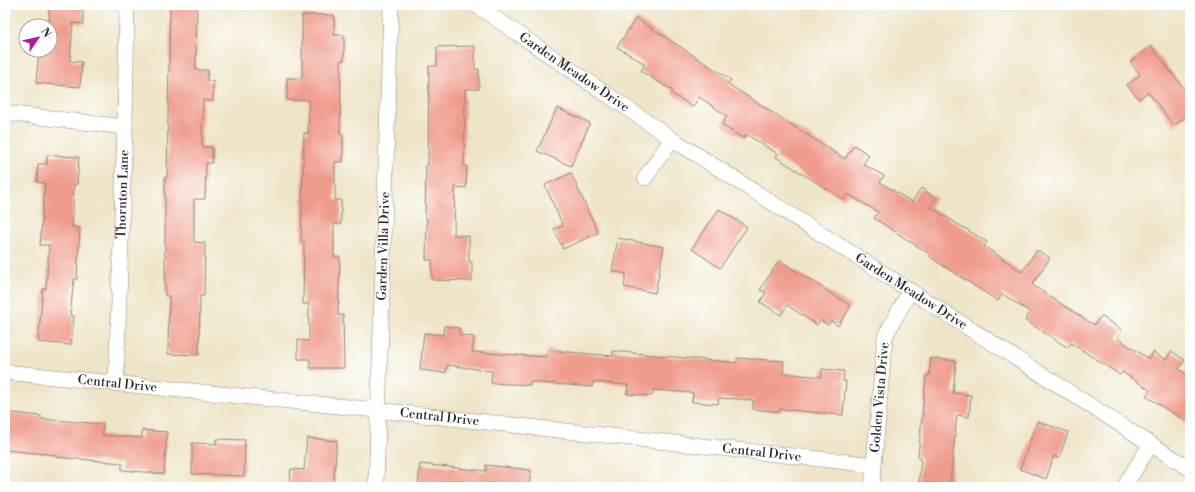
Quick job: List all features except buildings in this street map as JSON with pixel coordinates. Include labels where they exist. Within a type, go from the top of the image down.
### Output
[{"type":"street","name":"Thornton Lane","points":[[116,384],[126,127],[127,5]]},
{"type":"street","name":"Garden Villa Drive","points":[[376,487],[391,5]]},
{"type":"street","name":"Garden Meadow Drive","points":[[476,5],[672,139],[1190,469]]},
{"type":"street","points":[[5,113],[126,127]]},
{"type":"street","points":[[645,178],[672,139]]},
{"type":"street","name":"Golden Vista Drive","points":[[872,487],[885,336],[910,291]]},
{"type":"street","name":"Central Drive","points":[[5,372],[378,410],[874,465]]},
{"type":"street","points":[[1127,482],[1151,444]]}]
